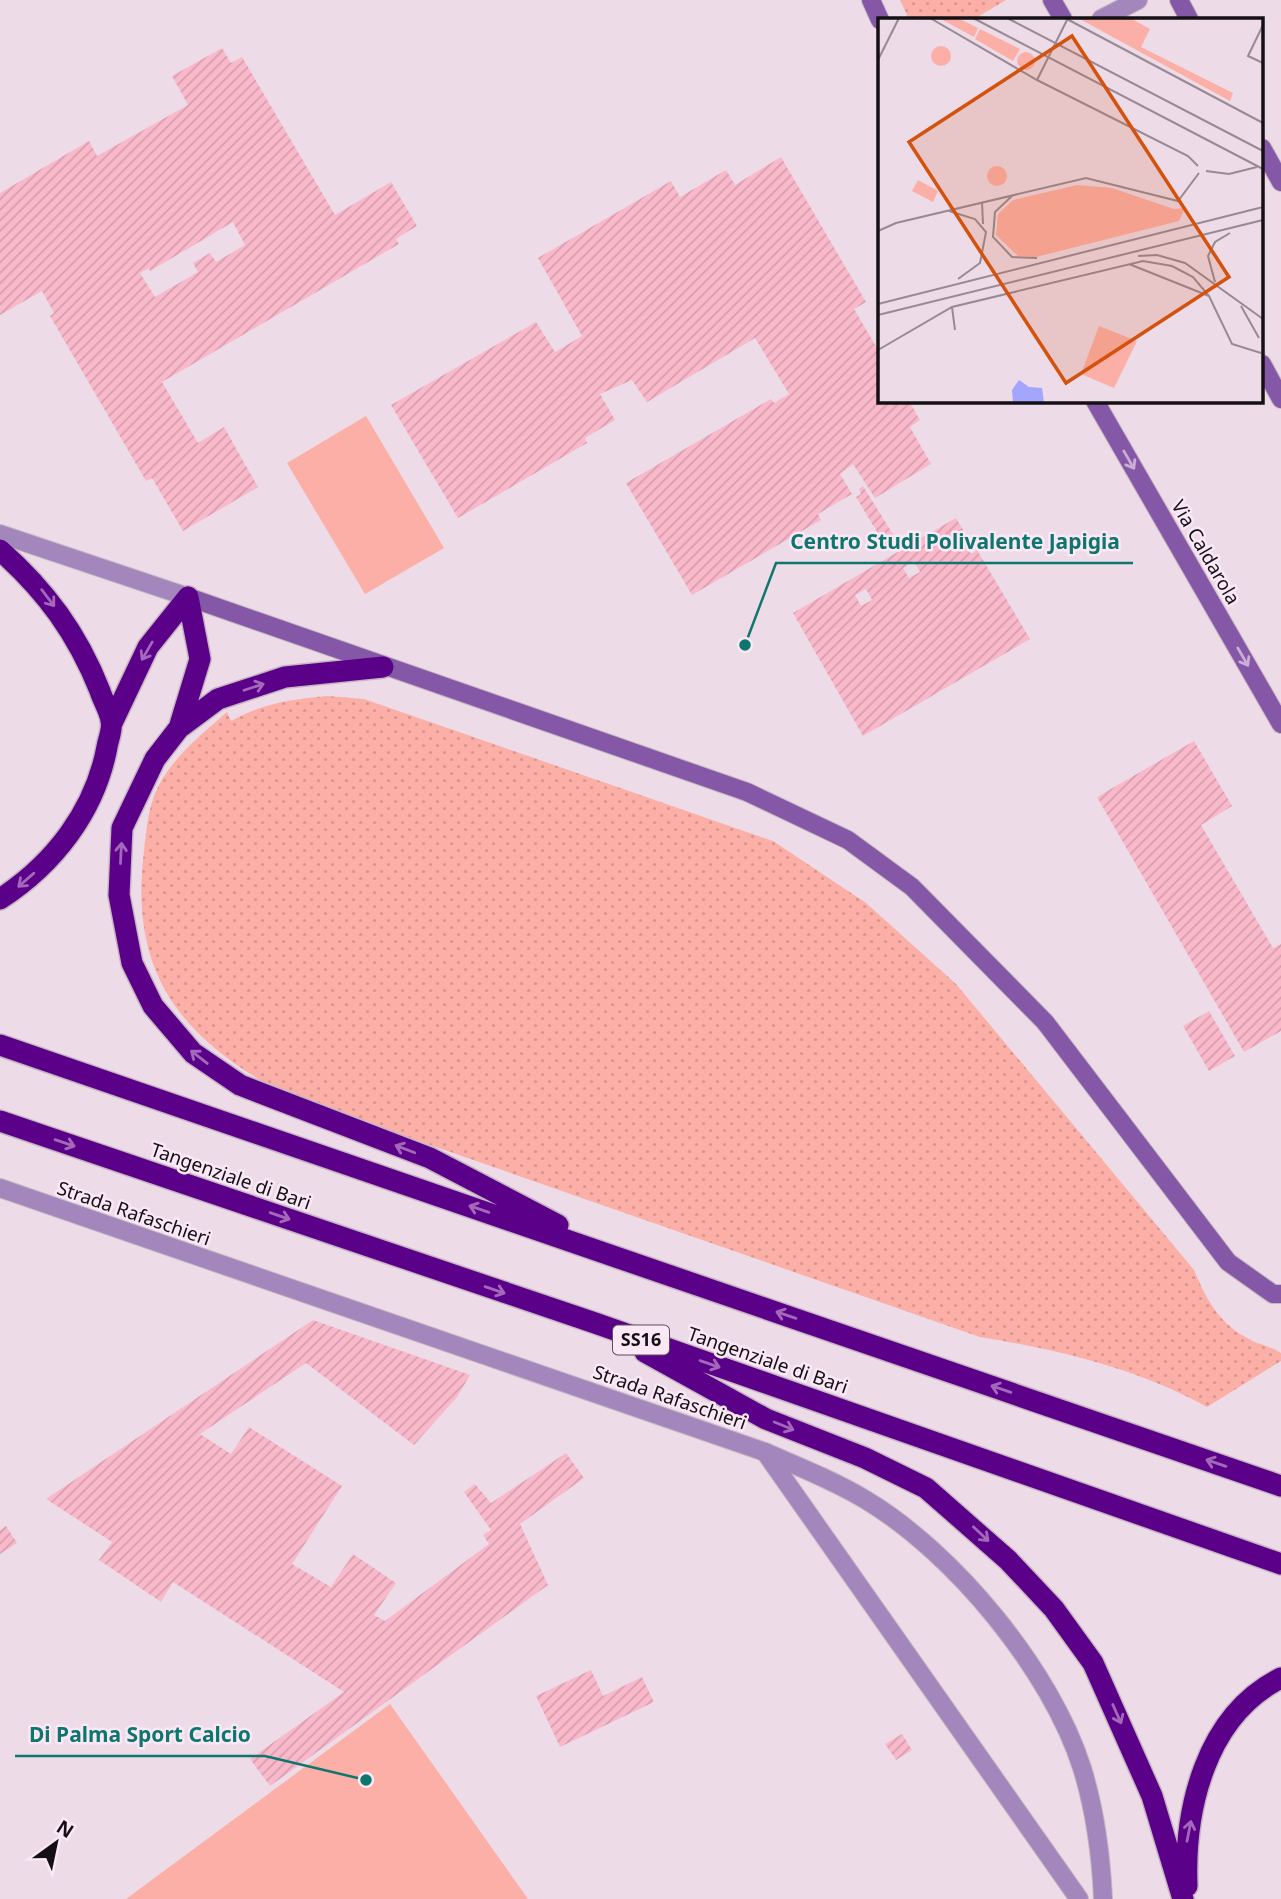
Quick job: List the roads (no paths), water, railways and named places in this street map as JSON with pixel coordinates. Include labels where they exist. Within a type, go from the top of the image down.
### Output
[{"type":"highway","points":[[0,550],[37,583],[60,614],[89,663],[112,723]]},
{"type":"highway","points":[[0,899],[26,882],[74,831],[101,776],[112,723],[148,647],[188,597]]},
{"type":"highway","points":[[179,728],[200,659],[188,597]]},
{"type":"highway","points":[[383,667],[285,677],[218,699],[179,728],[155,759],[122,828],[119,895],[132,963],[153,1006],[192,1053],[240,1086],[430,1158],[619,1257]]},
{"type":"highway","points":[[0,1045],[1281,1486]]},
{"type":"highway","name":"Tangenziale di Bari","points":[[0,1121],[595,1323],[1281,1564]]},
{"type":"highway","points":[[595,1323],[766,1419],[865,1458],[926,1488],[1008,1560],[1054,1609],[1093,1663],[1152,1796],[1185,1899]]},
{"type":"highway","points":[[1185,1899],[1185,1848],[1198,1783],[1212,1751],[1240,1709],[1281,1678]]},
{"type":"street","points":[[871,0],[879,18]]},
{"type":"street","points":[[1052,0],[1062,18]]},
{"type":"street","points":[[1103,18],[1138,0]]},
{"type":"street","points":[[1179,0],[1188,18]]},
{"type":"street","points":[[1264,152],[1281,182]]},
{"type":"street","points":[[1264,369],[1281,399]]},
{"type":"street","name":"Via Caldarola","points":[[1096,402],[1281,724]]},
{"type":"street","points":[[0,534],[747,792],[848,840],[912,887],[993,967],[1045,1022],[1228,1262],[1273,1294],[1281,1294]]},
{"type":"street","name":"Strada Rafaschieri","points":[[0,1188],[765,1452],[866,1500],[932,1549],[1007,1633],[1061,1722],[1081,1767],[1095,1822],[1103,1899]]},
{"type":"street","points":[[765,1452],[1079,1899]]},
{"type":"place","name":"Centro Studi Polivalente Japigia","points":[[745,645]]},
{"type":"place","name":"Di Palma Sport Calcio","points":[[366,1780]]}]
